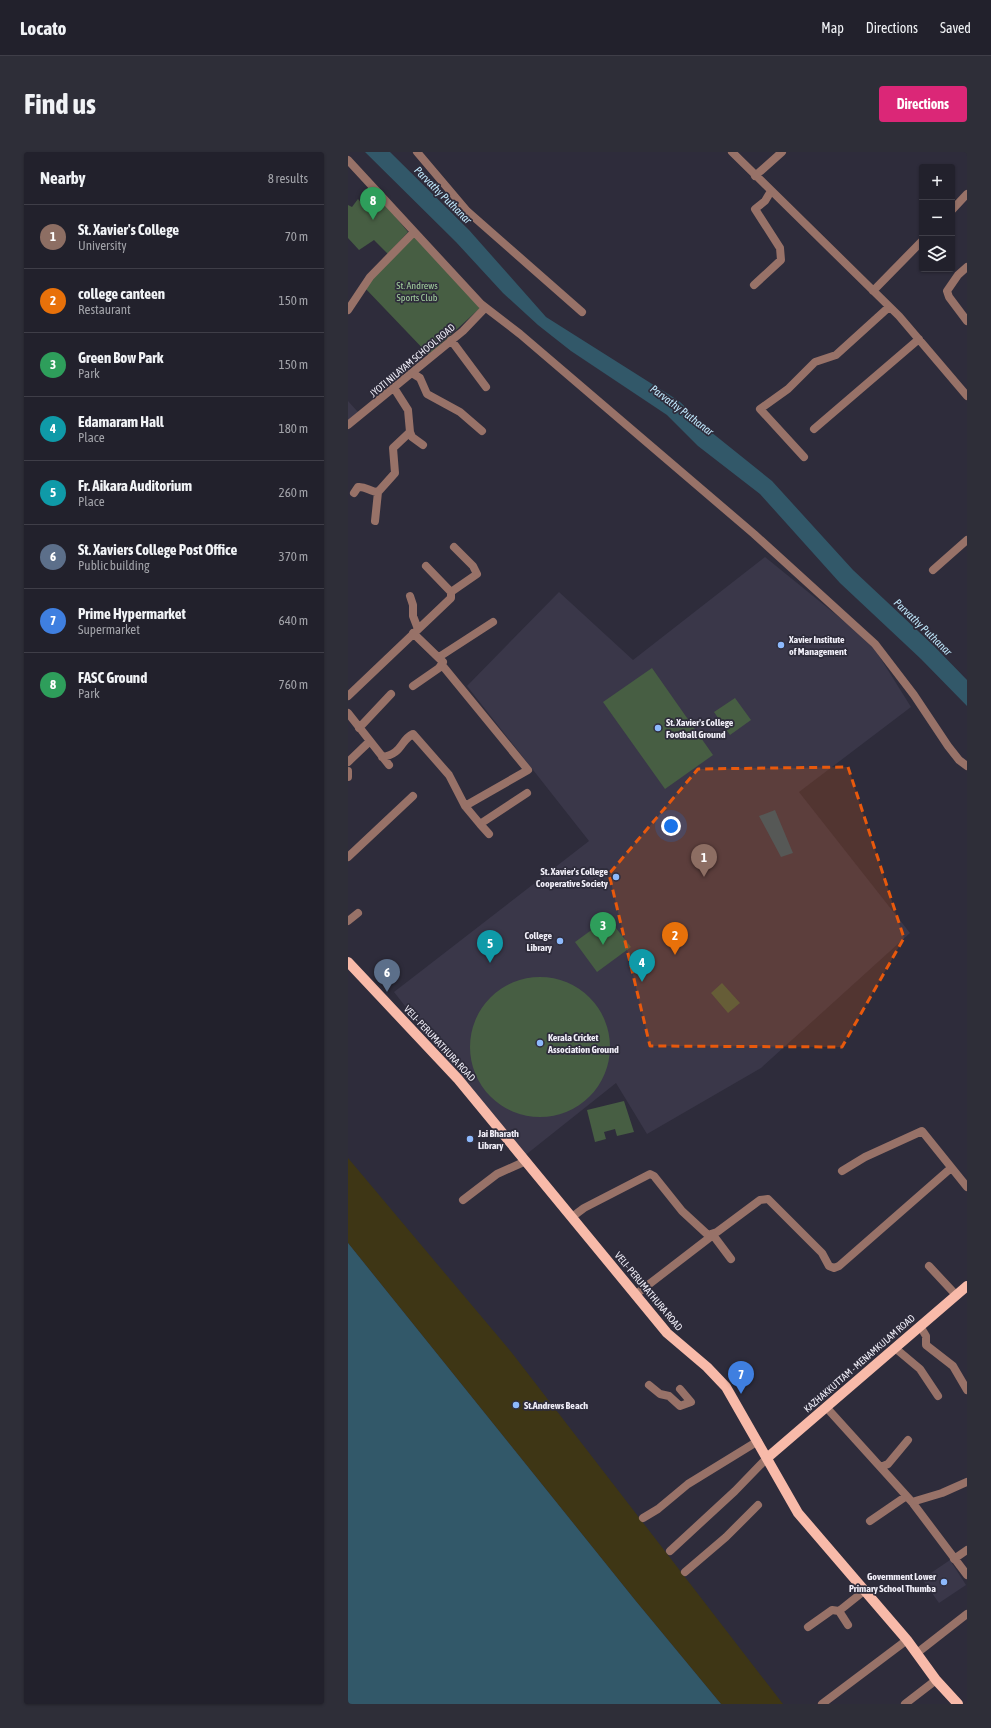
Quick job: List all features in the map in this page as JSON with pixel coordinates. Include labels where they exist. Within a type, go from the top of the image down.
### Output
[{"type":"main road","name":"VELI- PERUMATHURA ROAD","points":[[348,962],[458,1078],[667,1333],[707,1366],[726,1387],[798,1513],[907,1640],[936,1680],[958,1704]]},
{"type":"main road","name":"KAZHAKKUTTAM - MENAMKULAM ROAD","points":[[767,1458],[967,1286]]},
{"type":"street","points":[[417,152],[467,211],[582,312]]},
{"type":"street","points":[[755,176],[782,152]]},
{"type":"street","points":[[735,153],[755,176],[890,306],[967,396]]},
{"type":"street","points":[[348,161],[485,308],[520,334],[754,534],[875,644],[914,695],[948,746],[967,766]]},
{"type":"street","points":[[754,285],[781,260],[780,248],[755,209],[765,201],[771,191]]},
{"type":"street","points":[[955,207],[967,194]]},
{"type":"street","points":[[348,310],[370,277],[414,232]]},
{"type":"street","points":[[873,291],[919,244]]},
{"type":"street","points":[[967,267],[958,275],[947,291],[949,297],[967,321]]},
{"type":"street","points":[[804,457],[760,409],[788,389],[815,362],[836,355],[890,306]]},
{"type":"street","name":"JYOTI NILAYAM SCHOOL ROAD","points":[[348,425],[473,322],[485,308]]},
{"type":"street","points":[[814,430],[919,339]]},
{"type":"street","points":[[451,340],[486,387]]},
{"type":"street","points":[[412,373],[420,378],[427,394],[460,412],[482,431]]},
{"type":"street","points":[[394,388],[408,410],[410,432],[412,437],[423,445]]},
{"type":"street","points":[[375,521],[378,492],[395,473],[393,448],[410,432]]},
{"type":"street","points":[[354,493],[358,487],[364,486],[374,492],[378,492]]},
{"type":"street","points":[[933,570],[967,540]]},
{"type":"street","points":[[348,696],[448,601],[452,595],[451,592],[477,574],[473,566],[454,546]]},
{"type":"street","points":[[426,566],[451,592]]},
{"type":"street","points":[[410,596],[413,605],[413,616],[416,631],[528,770],[465,806]]},
{"type":"street","points":[[413,686],[441,661],[493,622]]},
{"type":"street","points":[[359,728],[391,694]]},
{"type":"street","points":[[348,713],[389,765]]},
{"type":"street","points":[[382,757],[392,756],[403,745],[408,736],[413,734],[449,775],[465,806],[490,834]]},
{"type":"street","points":[[348,762],[370,741]]},
{"type":"street","points":[[348,771],[348,777]]},
{"type":"street","points":[[480,824],[527,792]]},
{"type":"street","points":[[348,857],[413,796]]},
{"type":"street","points":[[348,921],[358,913]]},
{"type":"street","points":[[842,1171],[865,1157],[922,1131],[967,1188]]},
{"type":"street","points":[[463,1200],[497,1174],[526,1161]]},
{"type":"street","points":[[635,1295],[760,1200],[768,1199],[822,1253],[831,1268],[836,1268],[951,1168]]},
{"type":"street","points":[[572,1217],[584,1208],[650,1174],[654,1176],[682,1211],[705,1233],[713,1235],[731,1259]]},
{"type":"street","points":[[929,1266],[956,1295]]},
{"type":"street","points":[[920,1326],[926,1336],[926,1346],[952,1366],[967,1390]]},
{"type":"street","points":[[895,1348],[920,1369],[938,1396]]},
{"type":"street","points":[[649,1385],[660,1394],[669,1396],[680,1406],[690,1402],[680,1389]]},
{"type":"street","points":[[826,1407],[881,1467],[967,1576]]},
{"type":"street","points":[[881,1467],[888,1464],[908,1440]]},
{"type":"street","points":[[643,1518],[658,1509],[669,1498],[688,1484],[758,1441]]},
{"type":"street","points":[[670,1551],[735,1491],[767,1458]]},
{"type":"street","points":[[870,1521],[908,1500],[942,1493],[967,1482]]},
{"type":"street","points":[[685,1572],[726,1537],[758,1505]]},
{"type":"street","points":[[954,1559],[967,1550]]},
{"type":"street","points":[[808,1627],[832,1610],[839,1611],[864,1591]]},
{"type":"street","points":[[839,1611],[848,1625]]},
{"type":"street","points":[[917,1653],[967,1614]]},
{"type":"street","points":[[822,1704],[907,1640]]},
{"type":"street","points":[[905,1704],[936,1680]]},
{"type":"highlighted area","points":[[848,767],[904,938],[842,1047],[650,1046],[609,874],[698,769]]},
{"type":"shaded area","points":[[348,401],[358,412],[348,421]]},
{"type":"shaded area","points":[[765,557],[871,643],[911,707],[799,792],[910,933],[761,1068],[647,1134],[616,1083],[523,1157],[394,992],[589,841],[467,686],[559,592],[633,660]]},
{"type":"shaded area","name":"Government Lower Primary School Thumba","points":[[950,1560],[966,1585],[939,1603],[922,1579]]},
{"type":"green space","points":[[376,193],[408,232],[388,254],[374,240],[359,250],[348,238],[348,205],[352,207],[358,199],[364,206]]},
{"type":"green space","name":"St. Andrews Sports Club","points":[[415,236],[481,307],[429,355],[364,287]]},
{"type":"green space","name":"St. Xavier's College Football Ground","points":[[652,668],[713,755],[665,789],[603,702]]},
{"type":"green space","points":[[735,698],[751,720],[730,735],[714,712]]},
{"type":"green space","points":[[608,918],[631,947],[597,972],[575,942]]},
{"type":"green space","name":"Kerala Cricket Association Ground","points":[[547,977],[567,982],[590,997],[605,1020],[609,1033],[609,1061],[605,1074],[590,1097],[567,1112],[554,1116],[533,1117],[513,1112],[490,1097],[475,1074],[471,1061],[470,1040],[475,1020],[490,997],[513,982],[526,978]]},
{"type":"green space","points":[[722,983],[740,1003],[728,1013],[711,993]]},
{"type":"green space","points":[[624,1101],[634,1132],[617,1136],[615,1129],[604,1132],[606,1139],[595,1142],[587,1110]]},
{"type":"sand","name":"St.Andrews Beach","points":[[348,1158],[512,1353],[783,1704],[721,1704],[635,1600],[348,1243]]},
{"type":"water","name":"Parvathy Puthanar","points":[[365,152],[390,152],[469,230],[546,317],[679,401],[711,432],[772,481],[853,570],[934,646],[967,680],[967,706],[921,659],[840,583],[760,494],[698,446],[667,415],[571,351],[538,325],[503,293],[456,242]]},
{"type":"water","points":[[775,810],[793,853],[781,857],[759,816]]},
{"type":"water","points":[[348,1243],[635,1600],[721,1704],[348,1704]]},
{"type":"place","name":"FASC Ground","points":[[373,220]]},
{"type":"place","name":"Xavier Institute of Management","points":[[781,645]]},
{"type":"place","name":"St. Xavier's College Football Ground","points":[[658,728]]},
{"type":"place","name":"St. Xavier's College Cooperative Society","points":[[616,877]]},
{"type":"place","name":"St. Xavier's College","points":[[704,877]]},
{"type":"place","name":"College Library","points":[[560,941]]},
{"type":"place","name":"Green Bow Park","points":[[603,945]]},
{"type":"place","name":"college canteen","points":[[675,955]]},
{"type":"place","name":"Fr. Aikara Auditorium","points":[[490,963]]},
{"type":"place","name":"Edamaram Hall","points":[[642,982]]},
{"type":"place","name":"St. Xaviers College Post Office","points":[[387,992]]},
{"type":"place","name":"Kerala Cricket Association Ground","points":[[540,1043]]},
{"type":"place","name":"Jai Bharath Library","points":[[470,1139]]},
{"type":"place","name":"Prime Hypermarket","points":[[741,1394]]},
{"type":"place","name":"St.Andrews Beach","points":[[516,1405]]},
{"type":"place","name":"Government Lower Primary School Thumba","points":[[944,1582]]}]
